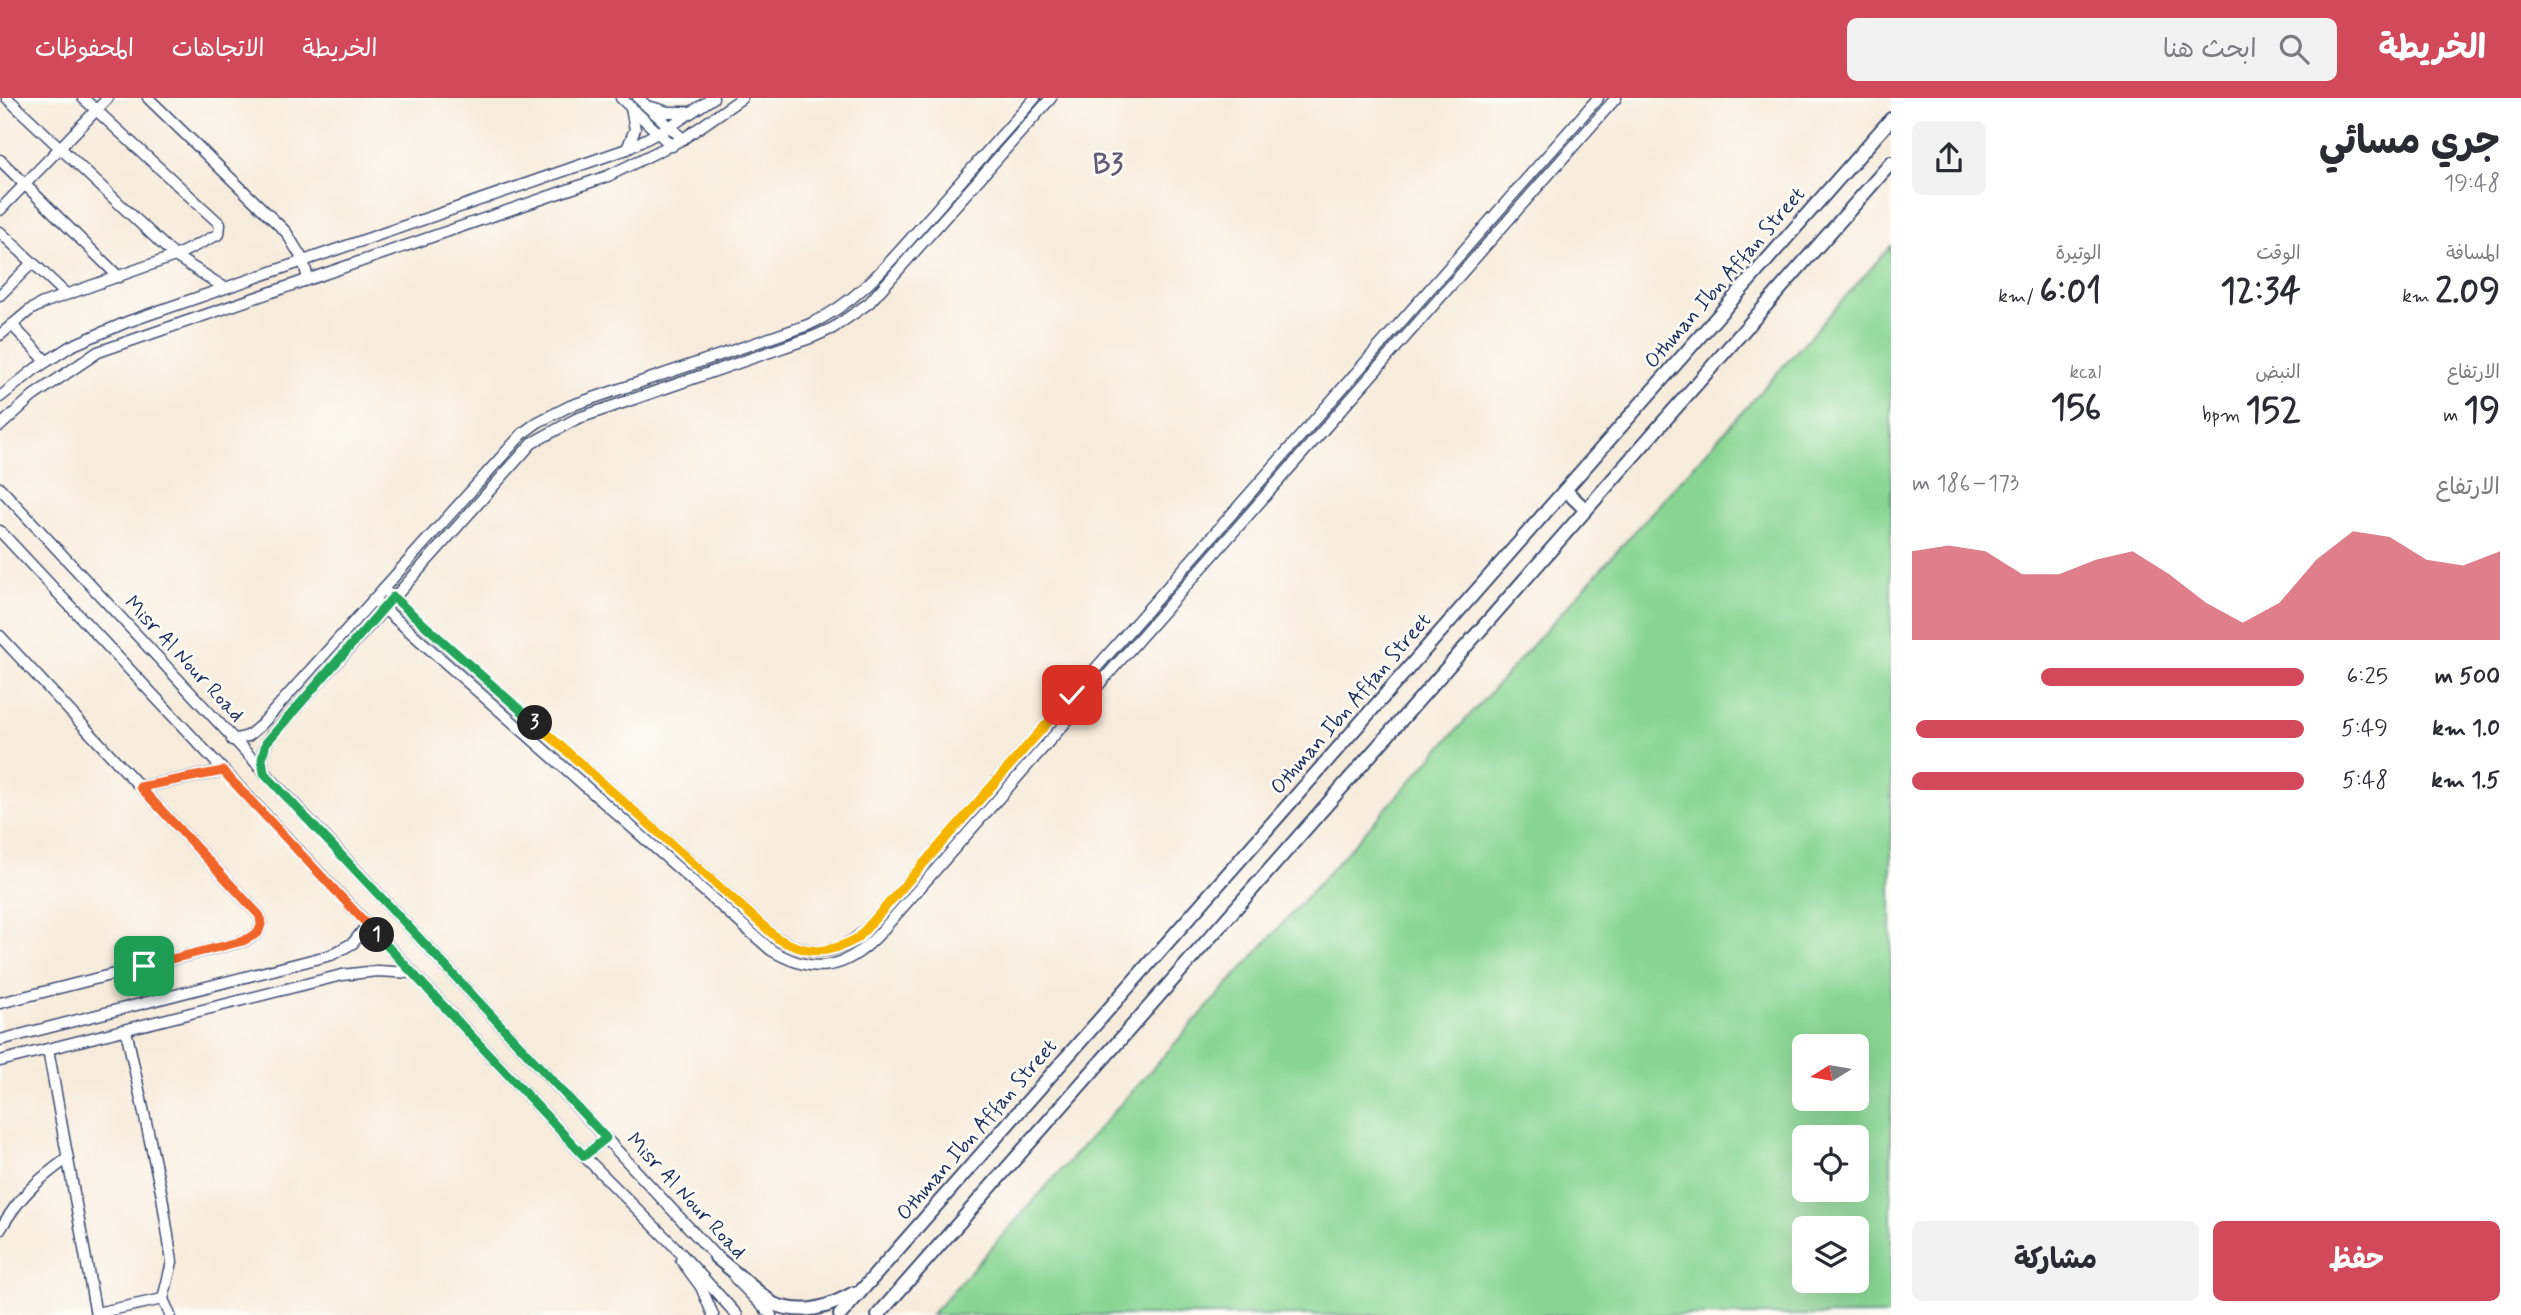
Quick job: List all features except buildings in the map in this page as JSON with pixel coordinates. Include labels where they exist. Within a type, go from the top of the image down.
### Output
[{"type":"main road","name":"Othman Ibn Affan Street","points":[[840,1315],[1891,119]]},
{"type":"main road","points":[[877,1315],[1891,163]]},
{"type":"main road","points":[[1565,490],[1586,510]]},
{"type":"main road","points":[[716,1257],[772,1304],[794,1311],[816,1311],[863,1288]]},
{"type":"main road","points":[[891,1315],[916,1272]]},
{"type":"street","points":[[7,98],[175,256],[225,288]]},
{"type":"street","points":[[0,335],[30,310],[175,256],[219,234],[220,224],[83,98]]},
{"type":"street","points":[[0,210],[108,98]]},
{"type":"street","points":[[148,98],[286,232],[303,260],[308,279]]},
{"type":"street","points":[[621,98],[672,146]]},
{"type":"street","points":[[0,397],[46,361],[71,346],[116,327],[626,149],[669,127],[713,98]]},
{"type":"street","points":[[0,426],[33,396],[98,352],[608,176],[672,146],[742,98]]},
{"type":"street","points":[[232,740],[255,731],[510,445],[538,422],[570,406],[808,325],[843,307],[894,257],[1035,98]]},
{"type":"street","points":[[264,773],[263,750],[271,736],[520,454],[546,434],[576,419],[813,337],[852,316],[869,303],[1051,98]]},
{"type":"street","points":[[383,589],[777,938],[809,951],[843,947],[858,938],[869,926],[1598,98]]},
{"type":"street","points":[[373,599],[771,950],[807,966],[820,967],[845,961],[857,955],[879,934],[1616,98]]},
{"type":"street","points":[[640,100],[668,112],[695,111]]},
{"type":"street","points":[[640,100],[683,139]]},
{"type":"street","points":[[626,149],[635,129],[631,107]]},
{"type":"street","points":[[0,160],[118,277]]},
{"type":"street","points":[[3,240],[32,262],[66,295]]},
{"type":"street","points":[[0,295],[32,262]]},
{"type":"street","points":[[12,324],[46,361]]},
{"type":"street","name":"Misr Al Nour Road","points":[[0,488],[232,740],[771,1315]]},
{"type":"street","name":"Misr Al Nour Road","points":[[0,531],[584,1156],[675,1247],[737,1315]]},
{"type":"street","points":[[0,636],[260,916],[261,925],[258,933],[243,941],[0,1003]]},
{"type":"street","points":[[140,787],[223,771]]},
{"type":"street","points":[[0,1040],[331,956],[353,943],[368,925]]},
{"type":"street","points":[[0,1061],[351,974],[377,971],[412,973]]},
{"type":"street","points":[[126,1030],[162,1196],[172,1262],[163,1299],[170,1315]]},
{"type":"street","points":[[48,1049],[96,1314],[163,1299]]},
{"type":"street","points":[[584,1156],[606,1138]]},
{"type":"street","points":[[0,1230],[16,1203],[40,1178],[68,1158]]},
{"type":"street","points":[[675,1247],[686,1270],[701,1287],[713,1315]]},
{"type":"green space","points":[[1891,246],[1891,1315],[931,1315]]},
{"type":"district","name":"B3","points":[[1108,165]]},
{"type":"route","points":[[144,966],[251,939],[258,933],[260,916],[140,787],[223,771],[584,1156],[606,1138],[264,773],[263,750],[271,736],[393,597],[777,938],[809,951],[843,947],[858,938],[1072,695]]}]
